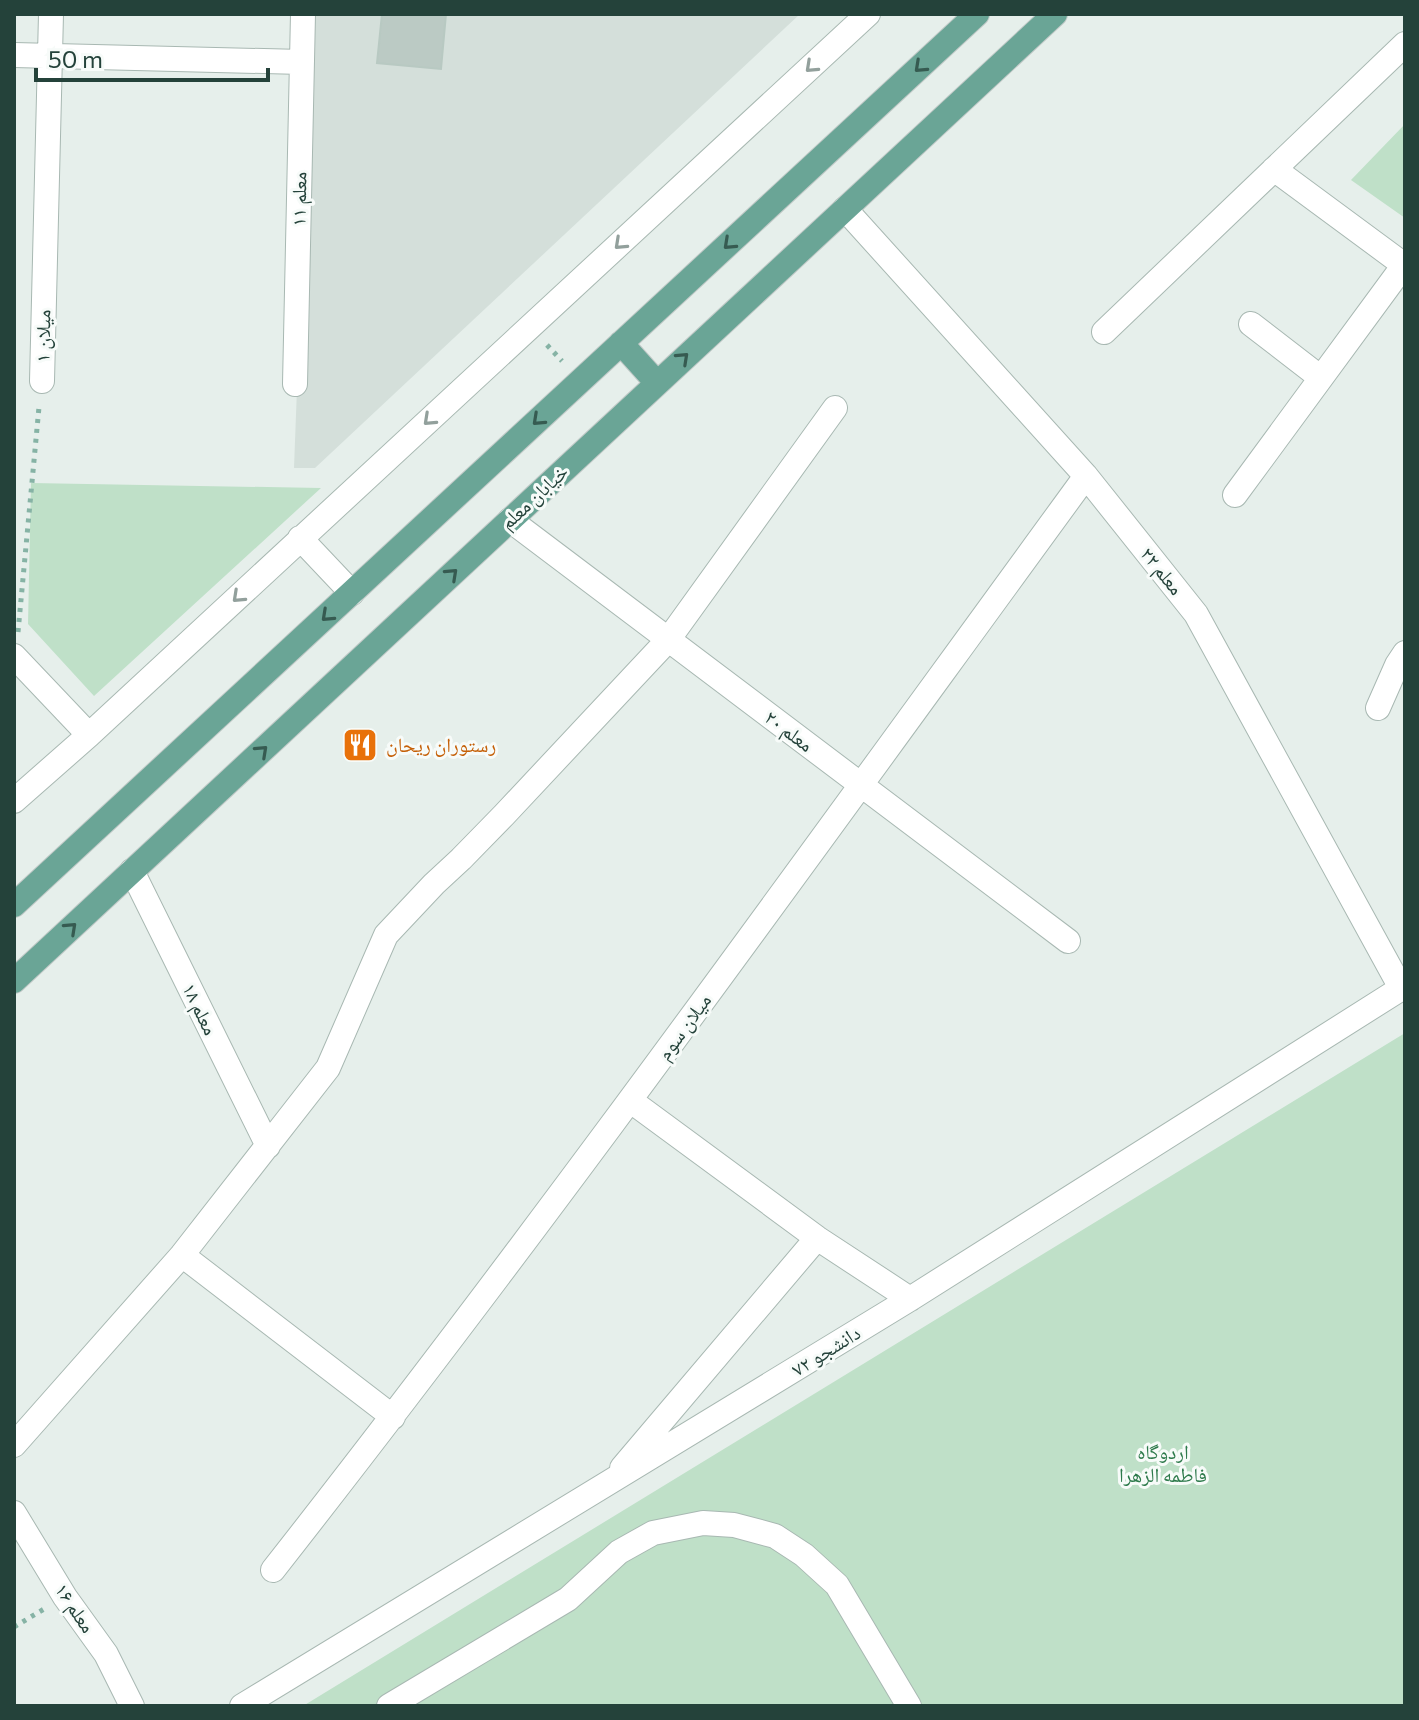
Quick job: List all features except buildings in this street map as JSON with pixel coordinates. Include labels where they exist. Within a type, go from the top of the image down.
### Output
[{"type":"main road","points":[[14,905],[977,14]]},
{"type":"main road","name":"خیابان معلم","points":[[14,981],[1055,14]]},
{"type":"main road","points":[[621,343],[657,383]]},
{"type":"street","name":"میلان ۱","points":[[42,381],[51,14]]},
{"type":"street","name":"معلم ۱۱","points":[[295,384],[303,14]]},
{"type":"street","points":[[14,801],[868,14]]},
{"type":"street","points":[[1104,332],[1405,44]]},
{"type":"street","points":[[14,55],[302,62]]},
{"type":"street","points":[[1235,495],[1404,265],[1274,169]]},
{"type":"street","name":"معلم ۲۲","points":[[845,209],[1086,476],[1196,614],[1403,987]]},
{"type":"street","points":[[1251,324],[1321,378]]},
{"type":"street","points":[[14,1445],[182,1255],[328,1068],[386,935],[668,640],[835,408]]},
{"type":"street","name":"میلان سوم","points":[[273,1570],[393,1417],[631,1101],[1086,476]]},
{"type":"street","name":"معلم ۲۰","points":[[510,520],[1068,941]]},
{"type":"street","points":[[300,538],[352,593]]},
{"type":"street","points":[[1378,708],[1405,653]]},
{"type":"street","points":[[15,656],[89,735]]},
{"type":"street","name":"معلم ۱۸","points":[[132,871],[268,1146]]},
{"type":"street","name":"دانشجو ۷۲","points":[[242,1706],[910,1299],[1403,987]]},
{"type":"street","points":[[631,1101],[817,1238],[910,1299]]},
{"type":"street","points":[[609,1484],[817,1238]]},
{"type":"street","points":[[182,1255],[393,1417]]},
{"type":"street","name":"معلم ۱۶","points":[[14,1513],[65,1597],[106,1654],[132,1706]]},
{"type":"street","points":[[389,1706],[568,1599],[619,1552],[653,1533],[703,1523],[734,1525],[775,1536],[804,1555],[837,1585],[909,1706]]},
{"type":"path","name":"میلان ۱","points":[[15,656],[42,381]]},
{"type":"shaded area","points":[[311,14],[800,14],[315,468],[294,468]]},
{"type":"green space","points":[[1405,124],[1405,218],[1351,180]]},
{"type":"green space","points":[[31,483],[321,488],[94,696],[28,624]]},
{"type":"green space","name":"اردوگاه فاطمه الزهرا","points":[[1405,1033],[1405,1706],[303,1706]]},
{"type":"place","name":"رستوران ریحان","points":[[360,745]]}]
